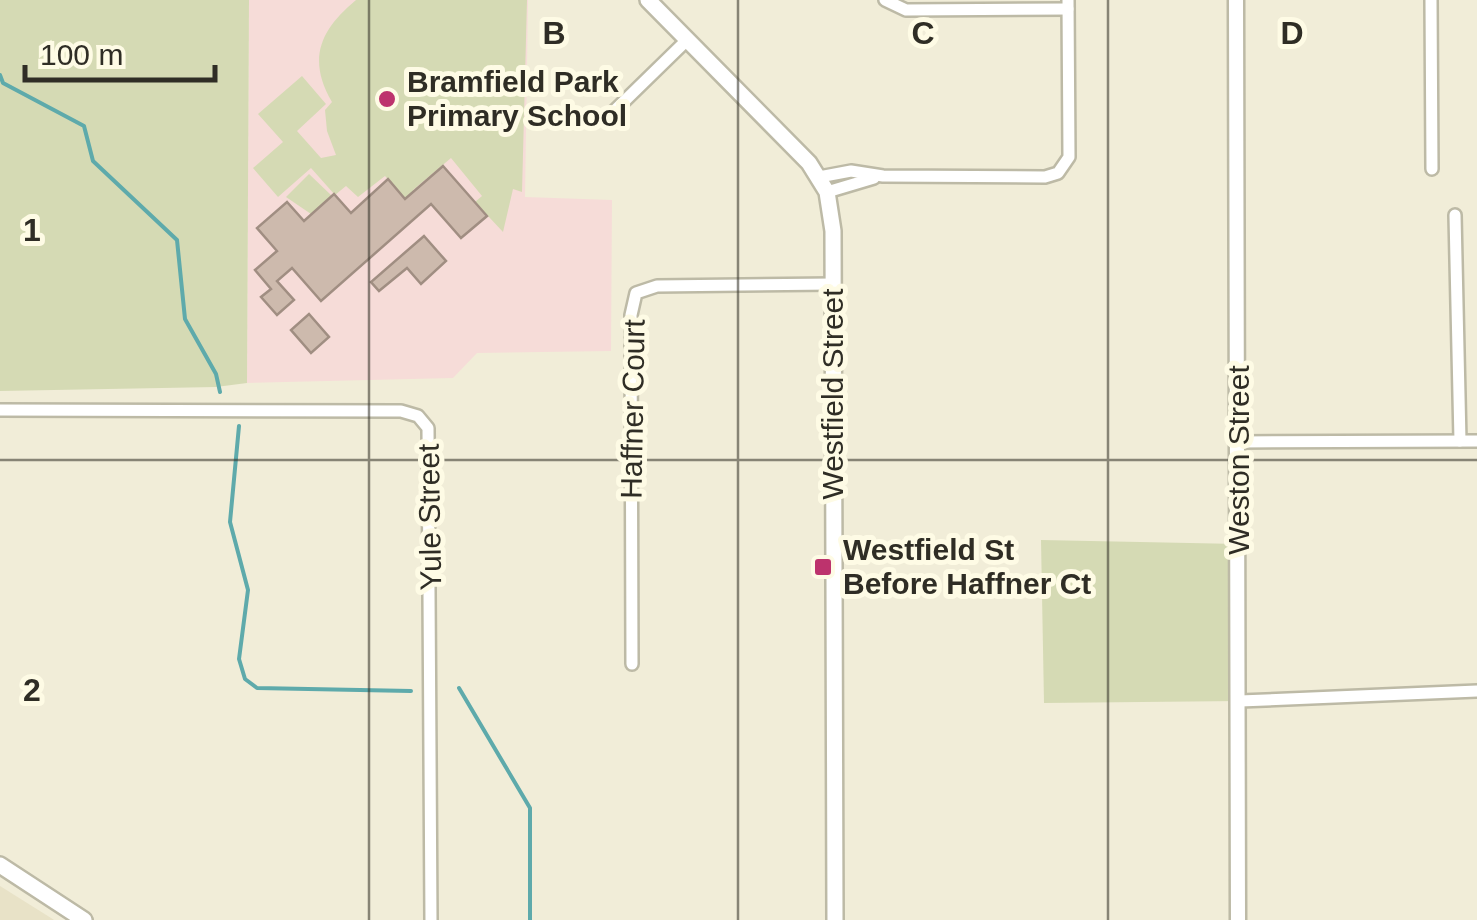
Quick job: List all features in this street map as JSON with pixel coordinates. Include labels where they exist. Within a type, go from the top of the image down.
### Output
[{"type":"main road","points":[[648,0],[823,184]]},
{"type":"main road","name":"Westfield Street","points":[[823,184],[833,231],[834,284],[835,920]]},
{"type":"main road","points":[[0,865],[84,920]]},
{"type":"street","points":[[823,184],[851,171],[883,176],[1045,176],[1061,170],[1069,157],[1068,4],[906,10],[885,0]]},
{"type":"street","name":"Weston Street","points":[[1236,0],[1238,920]]},
{"type":"street","points":[[1430,0],[1432,169]]},
{"type":"street","points":[[606,119],[688,40]]},
{"type":"street","points":[[1455,215],[1460,441]]},
{"type":"street","name":"Haffner Court","points":[[632,664],[631,315],[636,294],[657,286],[834,284]]},
{"type":"street","name":"Yule Street","points":[[0,410],[401,410],[418,416],[428,428],[430,920]]},
{"type":"street","points":[[1239,442],[1477,441]]},
{"type":"street","points":[[1240,700],[1477,691]]},
{"type":"shaded area","name":"Bramfield Park Primary School","points":[[249,0],[528,0],[525,197],[612,200],[611,351],[477,353],[453,378],[247,383]]},
{"type":"shaded area","points":[[0,886],[51,918],[54,920],[0,920]]},
{"type":"green space","points":[[0,0],[249,0],[247,383],[0,391]]},
{"type":"green space","points":[[356,0],[527,0],[522,192],[513,189],[503,232],[475,202],[482,196],[451,158],[413,190],[421,200],[413,207],[385,176],[358,197],[346,186],[335,195],[311,168],[278,197],[253,168],[283,142],[258,114],[302,76],[326,104],[297,131],[321,158],[336,155],[327,131],[325,110],[332,102],[324,87],[319,59],[326,34]]},
{"type":"green space","points":[[309,174],[332,196],[311,214],[286,197]]},
{"type":"green space","points":[[1041,540],[1239,544],[1240,701],[1044,703]]},
{"type":"building","points":[[443,166],[487,216],[461,238],[431,204],[321,301],[292,268],[277,281],[294,300],[277,315],[261,297],[271,289],[255,270],[277,251],[257,228],[287,202],[304,221],[334,194],[351,213],[388,179],[405,199]]},
{"type":"building","points":[[424,236],[446,261],[421,284],[407,268],[379,291],[371,282]]},
{"type":"building","points":[[309,314],[329,337],[311,353],[291,330]]},
{"type":"waterway","points":[[0,75],[3,83],[84,126],[93,161],[177,240],[185,319],[216,374],[220,392]]},
{"type":"waterway","points":[[239,426],[230,522],[248,590],[239,659],[245,679],[257,688],[411,691]]},
{"type":"waterway","points":[[459,688],[530,808],[530,920]]},
{"type":"place","name":"Bramfield Park Primary School","points":[[387,99]]},
{"type":"place","name":"Westfield St Before Haffner Ct","points":[[823,567]]}]
